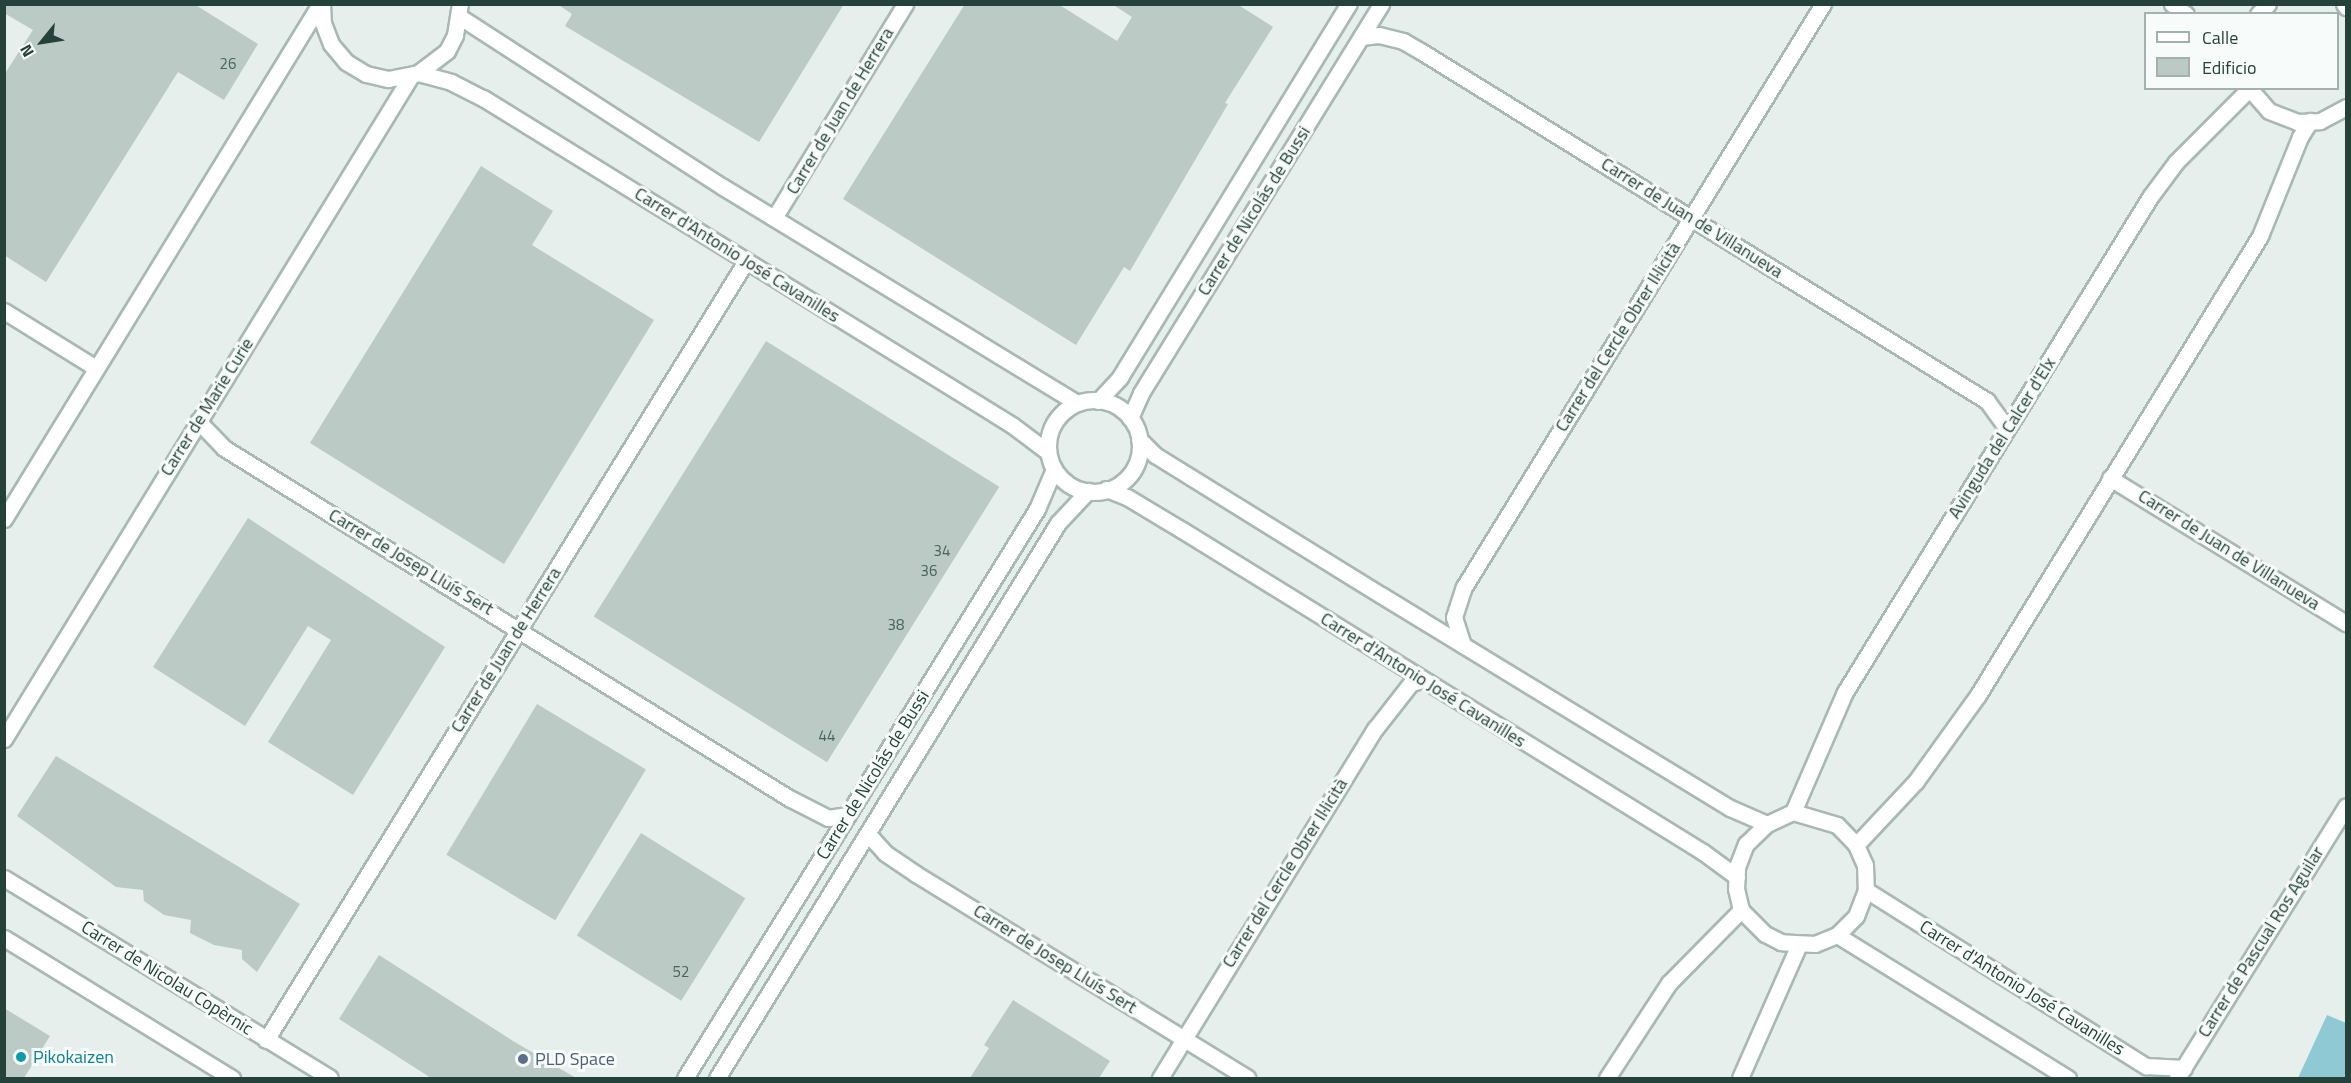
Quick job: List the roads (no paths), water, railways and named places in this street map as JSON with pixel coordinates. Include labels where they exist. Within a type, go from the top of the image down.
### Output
[{"type":"street","name":"Carrer d'Antonio José Cavanilles","points":[[321,4],[323,23],[331,45],[346,62],[377,76],[414,75],[451,82],[483,98],[1012,425],[1048,452]]},
{"type":"street","points":[[4,519],[321,4]]},
{"type":"street","name":"Carrer de Juan de Herrera","points":[[774,218],[905,4]]},
{"type":"street","name":"Carrer de Nicolás de Bussi","points":[[1130,418],[1145,387],[1381,4]]},
{"type":"street","name":"Carrer del Cercle Obrer Il·licità","points":[[1462,645],[1454,617],[1464,587],[1822,4]]},
{"type":"street","name":"Carrer de Nicolás de Bussi","points":[[1098,401],[1123,372],[1346,6]]},
{"type":"street","points":[[414,75],[447,51],[460,11],[774,218],[1077,403]]},
{"type":"street","name":"Carrer de Juan de Villanueva","points":[[1361,37],[1379,35],[1403,41],[1987,401],[2007,429]]},
{"type":"street","name":"Carrer de Marie Curie","points":[[4,739],[198,421],[414,75]]},
{"type":"street","name":"Avinguda del Calcer d'Elx","points":[[1793,812],[1845,692],[2161,180],[2248,90]]},
{"type":"street","points":[[2250,90],[2269,111],[2298,122],[2345,111]]},
{"type":"street","points":[[1856,844],[1943,747],[2260,236],[2300,137],[2310,121]]},
{"type":"street","name":"Carrer de Juan de Herrera","points":[[266,1040],[746,261]]},
{"type":"street","points":[[4,311],[96,368]]},
{"type":"street","points":[[1139,439],[1138,458],[1132,472],[1116,486],[1106,489],[1088,491],[1066,483],[1054,469],[1048,452],[1055,420],[1077,403],[1098,401],[1119,407],[1130,418],[1139,439],[1155,454],[1730,808],[1767,824]]},
{"type":"street","name":"Carrer de Josep Lluís Sert","points":[[198,421],[224,448],[520,628],[789,798],[828,818],[848,814]]},
{"type":"street","name":"Carrer de Nicolás de Bussi","points":[[685,1078],[1037,509],[1054,469]]},
{"type":"street","name":"Carrer de Juan de Villanueva","points":[[2110,478],[2346,623]]},
{"type":"street","name":"Carrer d'Antonio José Cavanilles","points":[[1106,489],[1127,497],[1172,524],[1703,852],[1737,877]]},
{"type":"street","name":"Carrer de Nicolás de Bussi","points":[[717,1078],[1058,523],[1088,491]]},
{"type":"street","name":"Carrer del Cercle Obrer Il·licità","points":[[1160,1078],[1391,704],[1411,683],[1423,680]]},
{"type":"street","name":"Carrer de Pascual Ros Aguilar","points":[[2180,1073],[2346,806]]},
{"type":"street","points":[[1793,812],[1837,825],[1856,844],[1864,865],[1866,890],[1856,916],[1837,934],[1815,944],[1781,942],[1765,934],[1741,910],[1737,877],[1746,844],[1767,824],[1793,812]]},
{"type":"street","name":"Carrer de Josep Lluís Sert","points":[[868,834],[885,852],[916,874],[1247,1078]]},
{"type":"street","name":"Carrer de Nicolau Copèrnic","points":[[4,878],[330,1078]]},
{"type":"street","name":"Carrer d'Antonio José Cavanilles","points":[[1866,890],[2146,1066],[2180,1073]]},
{"type":"street","points":[[1607,1078],[1669,984],[1741,910]]},
{"type":"street","points":[[1837,934],[2068,1078]]},
{"type":"street","points":[[4,938],[232,1078]]},
{"type":"street","points":[[1740,1078],[1799,944]]},
{"type":"water","points":[[2327,1015],[2346,1023],[2346,1078],[2298,1078]]},
{"type":"place","name":"Pikokaizen","points":[[21,1057]]},
{"type":"place","name":"PLD Space","points":[[523,1059]]}]
